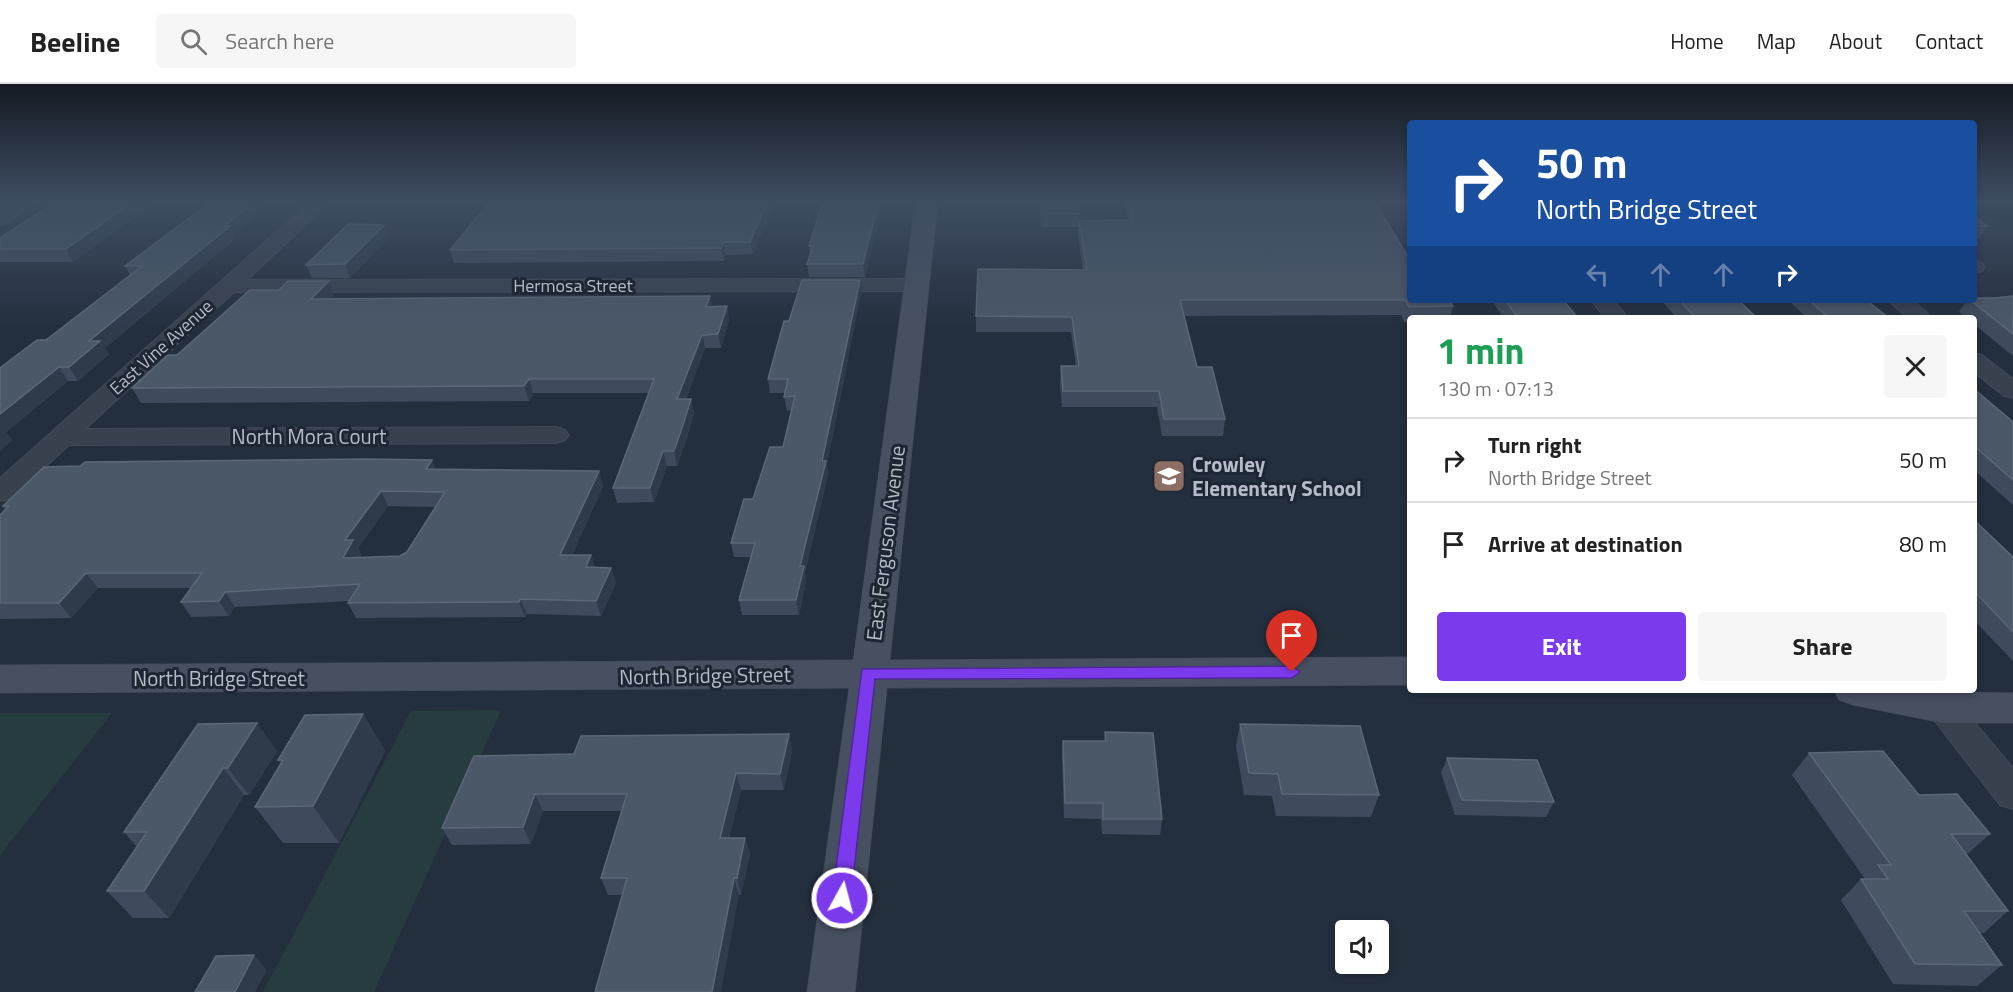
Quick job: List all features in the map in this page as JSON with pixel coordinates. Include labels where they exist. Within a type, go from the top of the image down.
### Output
[{"type":"street","name":"East Vine Avenue","points":[[0,493],[275,243]]},
{"type":"street","name":"East Ferguson Avenue","points":[[831,992],[868,673],[922,243]]},
{"type":"street","name":"Hermosa Street","points":[[228,286],[918,285]]},
{"type":"street","points":[[1604,303],[1614,315]]},
{"type":"street","points":[[1903,303],[1918,315]]},
{"type":"street","points":[[1977,362],[2013,391]]},
{"type":"street","name":"North Mora Court","points":[[62,437],[556,435]]},
{"type":"street","name":"North Bridge Street","points":[[0,679],[1407,671]]},
{"type":"street","points":[[1881,693],[2013,708]]},
{"type":"street","points":[[1936,699],[2013,794]]},
{"type":"green space","points":[[501,710],[374,992],[263,992],[411,711]]},
{"type":"green space","points":[[0,713],[112,713],[0,855]]},
{"type":"building","points":[[0,243],[74,243],[66,249],[0,249]]},
{"type":"building","points":[[155,243],[209,243],[89,341],[100,341],[69,367],[59,367],[0,414],[0,368],[37,340],[46,340],[142,266],[125,266]]},
{"type":"building","points":[[328,243],[366,243],[345,264],[306,265]]},
{"type":"building","points":[[455,243],[723,243],[721,248],[450,250]]},
{"type":"building","points":[[810,243],[868,243],[863,264],[807,264],[813,246],[809,246]]},
{"type":"building","points":[[1083,243],[1400,243],[1407,255],[1407,303],[1451,303],[1453,306],[1409,307],[1405,300],[1180,300],[1197,367],[1212,367],[1225,419],[1164,419],[1159,391],[1063,391],[1061,366],[1079,366],[1072,317],[976,316],[978,269],[1087,270]]},
{"type":"building","points":[[802,280],[860,280],[822,461],[826,461],[800,566],[804,566],[796,600],[739,600],[755,543],[731,543],[744,499],[753,499],[770,447],[783,447],[795,396],[784,397],[788,379],[768,379],[784,321],[789,321]]},
{"type":"building","points":[[288,281],[329,281],[311,299],[710,296],[706,307],[727,306],[718,334],[702,335],[677,399],[691,399],[684,422],[674,451],[663,451],[650,488],[613,488],[654,379],[529,379],[524,386],[132,388],[168,355],[177,355],[250,290],[279,290]]},
{"type":"building","points":[[2013,296],[2013,334],[1974,303],[1977,303],[1977,298]]},
{"type":"building","points":[[1507,303],[1566,303],[1576,315],[1516,315]]},
{"type":"building","points":[[1682,303],[1741,303],[1754,315],[1693,315]]},
{"type":"building","points":[[1812,303],[1870,303],[1885,315],[1826,315]]},
{"type":"building","points":[[1977,392],[2013,422],[2013,480],[1977,449]]},
{"type":"building","points":[[432,460],[426,469],[599,471],[560,555],[591,555],[586,567],[611,568],[596,601],[520,599],[519,602],[348,603],[360,584],[225,592],[219,601],[181,602],[202,573],[86,573],[59,603],[0,603],[0,515],[9,506],[3,506],[44,467],[80,466],[85,462]],"holes":[[[381,491],[445,492],[407,552],[400,556],[343,558],[353,540],[345,540]]]},
{"type":"building","points":[[1977,523],[2013,557],[2013,632],[1977,594]]},
{"type":"building","points":[[363,714],[313,806],[255,807],[283,760],[278,760],[305,715]]},
{"type":"building","points":[[257,723],[228,768],[223,768],[144,891],[107,891],[147,832],[124,832],[198,724]]},
{"type":"building","points":[[1240,724],[1360,726],[1379,795],[1282,794],[1278,774],[1249,773]]},
{"type":"building","points":[[1105,732],[1153,733],[1162,819],[1103,819],[1103,803],[1065,803],[1063,741],[1106,741]]},
{"type":"building","points":[[789,734],[780,774],[736,773],[720,838],[745,838],[737,878],[734,878],[712,992],[595,992],[627,878],[601,878],[627,794],[535,794],[523,827],[442,828],[474,756],[574,754],[581,736]]},
{"type":"building","points":[[1883,751],[1919,795],[1957,794],[1990,834],[1951,834],[2008,911],[1964,911],[2002,965],[1915,964],[1861,879],[1888,879],[1878,865],[1891,865],[1809,753]]},
{"type":"building","points":[[1447,758],[1537,760],[1554,802],[1462,800]]},
{"type":"building","points":[[254,955],[235,992],[195,992],[216,956]]},
{"type":"place","name":"Crowley Elementary School","points":[[1169,476]]},
{"type":"route","points":[[842,898],[868,673],[1292,672]]}]
